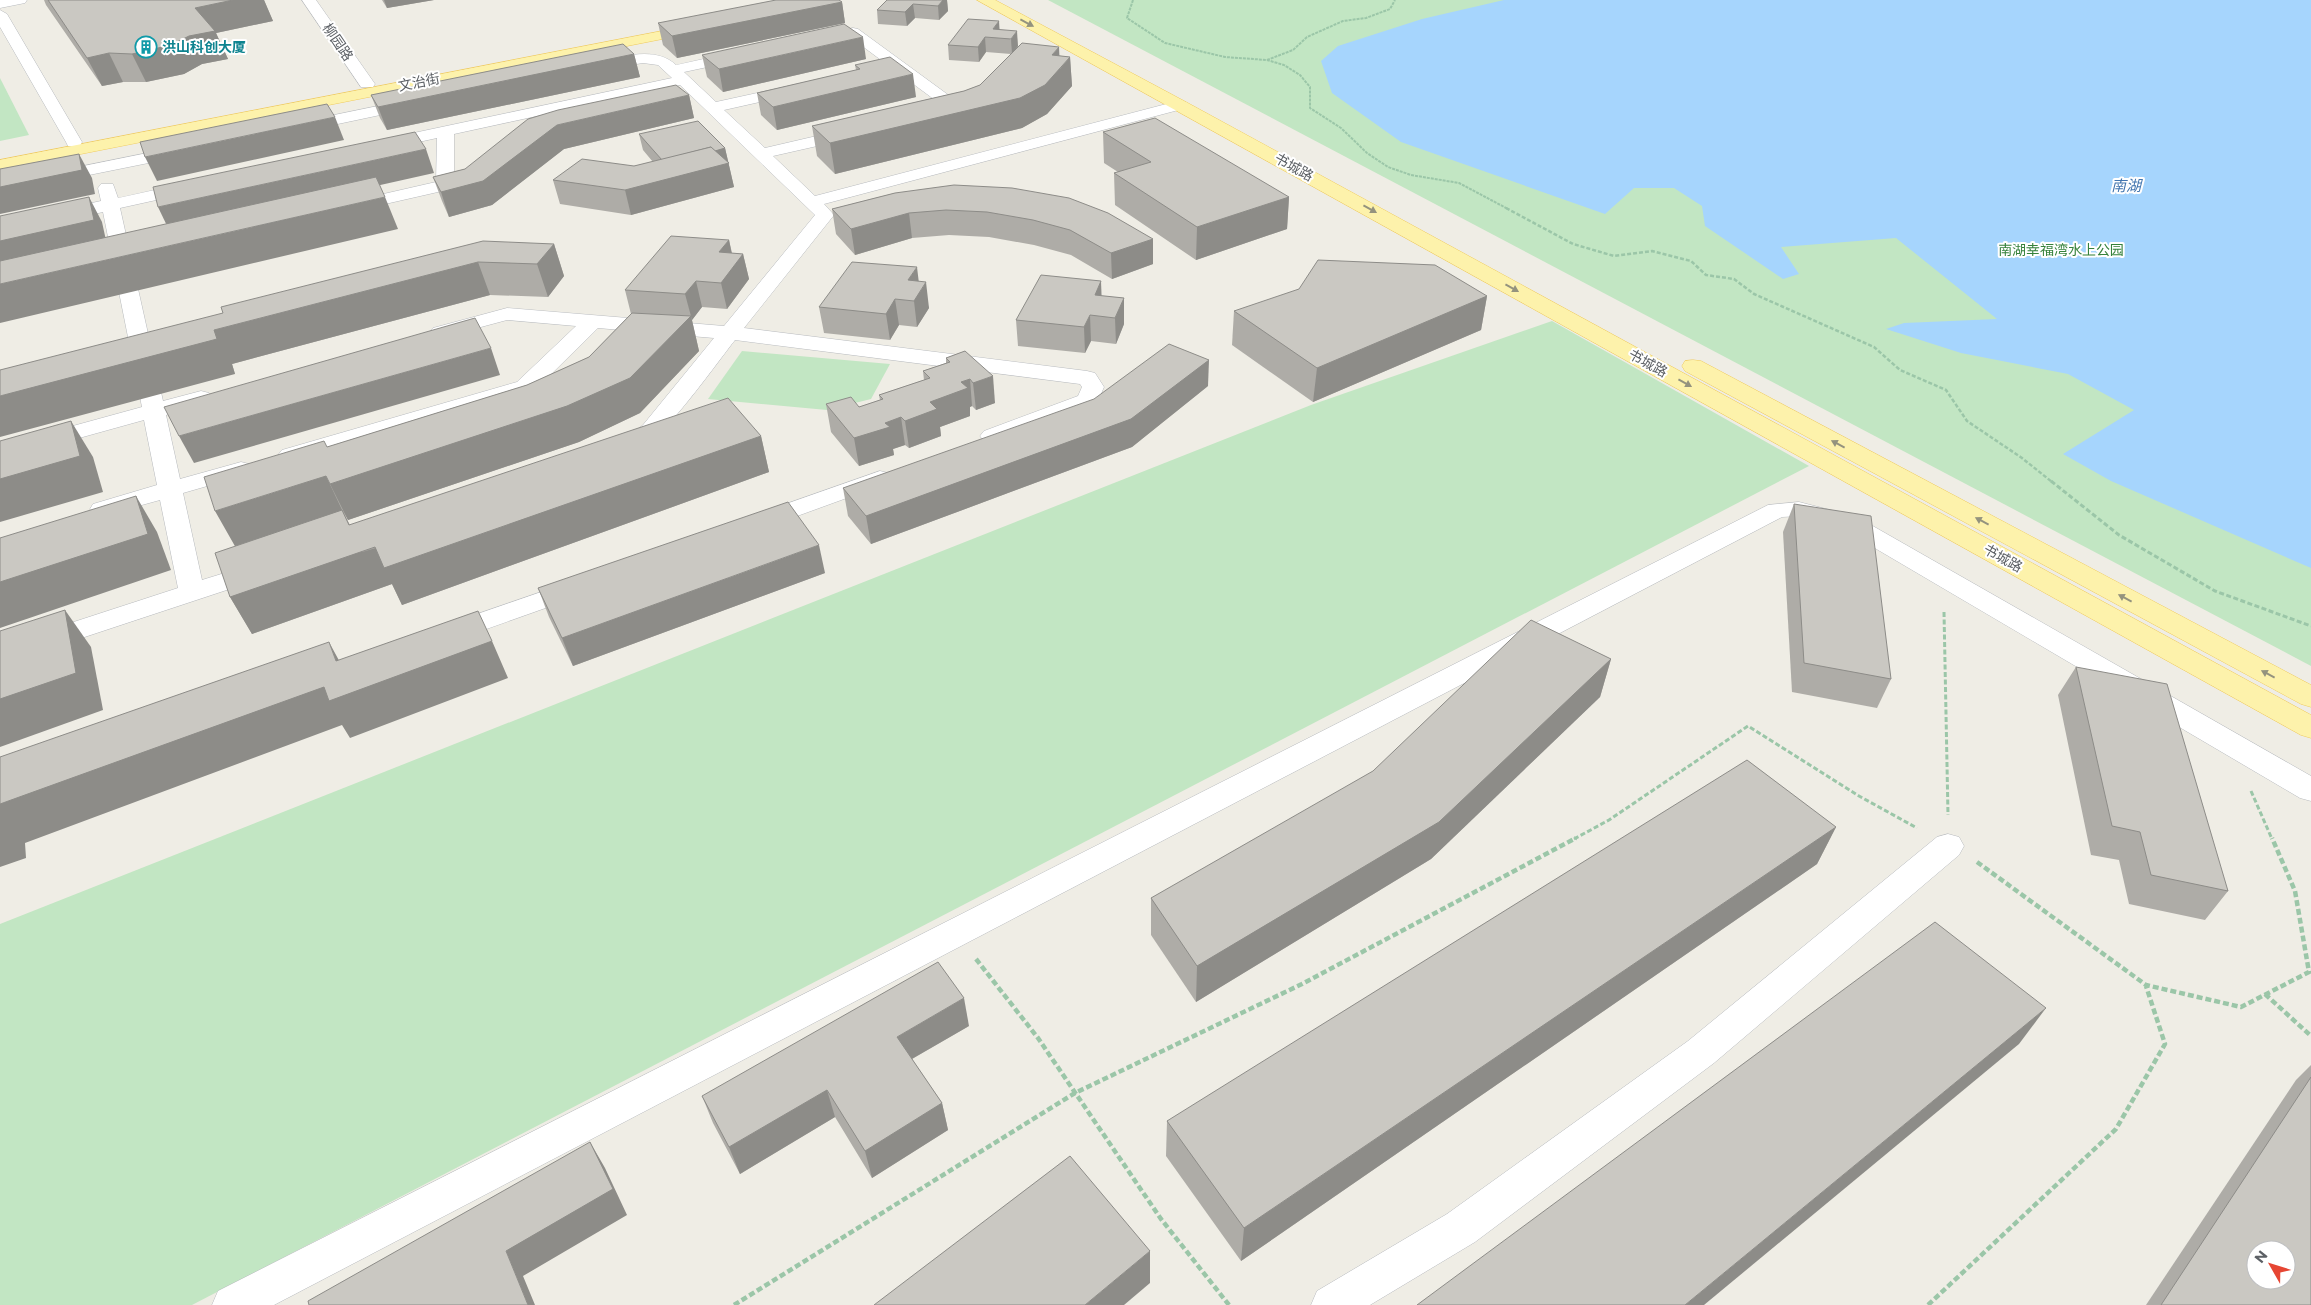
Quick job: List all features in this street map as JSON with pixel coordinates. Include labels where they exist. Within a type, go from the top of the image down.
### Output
[{"type":"main road","name":"书城路","points":[[984,0],[1180,104],[2311,728]]},
{"type":"main road","name":"书城路","points":[[1015,0],[2311,698]]},
{"type":"main road","name":"文治街","points":[[0,156],[74,142],[122,137],[710,21],[367,84],[122,137],[0,165]]},
{"type":"street","points":[[0,4],[20,0]]},
{"type":"street","name":"柳园路","points":[[309,0],[367,84]]},
{"type":"street","points":[[0,14],[74,142]]},
{"type":"street","points":[[815,40],[853,32],[956,108],[927,115]]},
{"type":"street","points":[[369,148],[678,75],[758,52]]},
{"type":"street","points":[[281,131],[631,59],[644,58],[663,61],[812,202],[825,215],[651,430],[638,441],[611,455]]},
{"type":"street","points":[[880,71],[899,66]]},
{"type":"street","points":[[713,108],[806,87]]},
{"type":"street","points":[[812,202],[1180,104]]},
{"type":"street","points":[[762,154],[868,129]]},
{"type":"street","points":[[331,211],[445,185],[446,131]]},
{"type":"street","points":[[122,137],[126,162]]},
{"type":"street","points":[[0,188],[204,147]]},
{"type":"street","points":[[103,167],[192,593]]},
{"type":"street","points":[[0,229],[206,184]]},
{"type":"street","points":[[421,337],[507,314],[730,333],[1087,378],[1093,387],[1088,400],[969,445]]},
{"type":"street","points":[[85,514],[524,387],[593,321]]},
{"type":"street","points":[[0,453],[220,392]]},
{"type":"street","points":[[738,529],[896,472]]},
{"type":"street","points":[[232,1305],[1777,510],[1799,509],[1848,522],[2311,790]]},
{"type":"street","points":[[0,656],[276,565]]},
{"type":"street","points":[[420,644],[598,580]]},
{"type":"street","points":[[1332,1305],[1461,1228],[1693,1058],[1948,846]]},
{"type":"path","points":[[1133,0],[1127,18],[1165,43],[1225,56],[1267,60],[1284,65],[1300,75],[1310,87],[1310,108],[1341,128],[1367,153],[1388,167],[1411,174],[1459,183],[1573,244],[1614,256],[1652,251],[1691,261],[1706,275],[1734,279],[1754,294],[1874,347],[1900,370],[1946,390],[1967,420],[2022,458],[2119,535],[2215,591],[2311,626]]},
{"type":"path","points":[[1267,60],[1293,50],[1307,37],[1344,21],[1366,18],[1390,9],[1395,0]]},
{"type":"path","points":[[1943,577],[1948,846]]},
{"type":"path","points":[[734,1305],[1075,1093],[1302,984],[1609,820],[1748,726],[1859,796],[1979,863],[2146,985],[2240,1007],[2308,972],[2296,892],[2227,742]]},
{"type":"path","points":[[956,932],[1038,1038],[1161,1219],[1229,1305]]},
{"type":"path","points":[[1928,1305],[2116,1129],[2164,1044],[2146,985]]},
{"type":"path","points":[[2265,994],[2311,1036]]},
{"type":"green space","name":"南湖","points":[[1048,0],[2311,0],[2311,666]]},
{"type":"green space","points":[[0,78],[29,135],[0,141]]},
{"type":"green space","points":[[1552,321],[1809,466],[192,1305],[0,1305],[0,924],[1311,405]]},
{"type":"green space","points":[[742,351],[890,364],[871,399],[827,410],[708,399]]},
{"type":"water","name":"南湖","points":[[1504,0],[2311,0],[2311,568],[2111,481],[2063,454],[2134,410],[2068,374],[1961,353],[1886,329],[1904,323],[1997,319],[1896,238],[1781,247],[1799,274],[1783,279],[1705,226],[1702,206],[1674,188],[1634,188],[1605,214],[1401,142],[1332,93],[1321,61],[1338,46],[1422,19]]},
{"type":"building","points":[[48,0],[233,0],[195,8],[215,31],[189,36],[171,45],[132,54],[109,53],[87,58]]},
{"type":"building","points":[[776,0],[839,0],[842,2],[672,36],[658,23]]},
{"type":"building","points":[[887,0],[943,0],[938,6],[913,4],[905,12],[877,10]]},
{"type":"building","points":[[968,19],[999,21],[993,29],[1017,31],[1011,39],[985,37],[978,47],[948,45]]},
{"type":"building","points":[[844,24],[863,37],[719,69],[702,55]]},
{"type":"building","points":[[1022,43],[1059,47],[1052,55],[1070,57],[1045,85],[1020,98],[830,143],[812,126],[964,91],[980,85]]},
{"type":"building","points":[[623,44],[634,54],[378,107],[371,95]]},
{"type":"building","points":[[890,57],[913,74],[773,107],[757,93],[860,69],[855,65]]},
{"type":"building","points":[[676,85],[689,95],[557,125],[483,181],[441,192],[433,177],[465,169],[528,119],[558,110]]},
{"type":"building","points":[[327,104],[335,117],[145,157],[140,142]]},
{"type":"building","points":[[1155,118],[1289,197],[1197,227],[1114,173],[1151,162],[1103,132]]},
{"type":"building","points":[[698,121],[725,148],[715,151],[711,147],[662,160],[639,134]]},
{"type":"building","points":[[415,132],[426,149],[158,207],[153,187]]},
{"type":"building","points":[[711,147],[729,163],[625,190],[553,180],[582,159],[634,166]]},
{"type":"building","points":[[79,154],[82,170],[0,187],[0,169]]},
{"type":"building","points":[[376,177],[385,197],[0,284],[0,261]]},
{"type":"building","points":[[954,185],[1012,188],[1069,198],[1108,213],[1153,239],[1111,253],[1070,230],[1033,220],[987,212],[946,210],[909,213],[851,229],[832,209],[895,193]]},
{"type":"building","points":[[89,197],[94,220],[0,241],[0,216]]},
{"type":"building","points":[[671,236],[729,240],[719,252],[743,254],[721,283],[696,281],[685,294],[625,290]]},
{"type":"building","points":[[483,241],[554,244],[537,264],[478,262],[214,330],[217,339],[0,396],[0,370],[223,313],[221,307]]},
{"type":"building","points":[[1318,260],[1435,265],[1487,296],[1317,368],[1234,311],[1299,289]]},
{"type":"building","points":[[852,262],[917,267],[908,280],[926,282],[914,301],[895,299],[886,314],[819,307]]},
{"type":"building","points":[[1041,275],[1101,281],[1095,295],[1124,298],[1115,318],[1090,315],[1084,327],[1016,320]]},
{"type":"building","points":[[632,313],[691,316],[630,378],[567,406],[330,484],[326,476],[215,511],[204,477],[324,441],[327,447],[527,385],[589,357]]},
{"type":"building","points":[[475,318],[491,348],[179,436],[164,407]]},
{"type":"building","points":[[1169,344],[1209,360],[1131,419],[866,516],[843,488],[1094,399]]},
{"type":"building","points":[[965,351],[993,376],[973,383],[970,379],[961,382],[968,388],[930,402],[937,409],[905,421],[901,417],[885,423],[890,427],[854,438],[826,404],[851,397],[859,407],[883,399],[879,395],[930,378],[923,371],[950,362],[946,358]]},
{"type":"building","points":[[728,398],[761,436],[384,568],[375,547],[230,597],[215,553],[342,510],[349,525]]},
{"type":"building","points":[[71,421],[80,456],[0,479],[0,441]]},
{"type":"building","points":[[136,496],[148,534],[0,582],[0,538]]},
{"type":"building","points":[[788,502],[819,545],[562,638],[538,588]]},
{"type":"building","points":[[1794,504],[1871,516],[1891,679],[1804,663]]},
{"type":"building","points":[[65,610],[76,673],[0,699],[0,631]]},
{"type":"building","points":[[478,611],[492,641],[329,701],[324,687],[0,804],[0,757],[329,642],[336,661]]},
{"type":"building","points":[[1531,620],[1611,659],[1439,822],[1197,966],[1151,898],[1373,771]]},
{"type":"building","points":[[2076,667],[2167,684],[2228,891],[2151,875],[2140,832],[2112,826]]},
{"type":"building","points":[[1747,760],[1836,827],[1244,1228],[1167,1121]]},
{"type":"building","points":[[1935,922],[2046,1008],[1685,1305],[1417,1305]]},
{"type":"building","points":[[938,962],[964,998],[897,1037],[942,1103],[865,1151],[827,1090],[729,1147],[702,1096]]},
{"type":"building","points":[[2311,1077],[2311,1305],[2161,1305]]},
{"type":"building","points":[[590,1142],[613,1189],[506,1251],[528,1305],[309,1305],[308,1301]]},
{"type":"building","points":[[1070,1156],[1150,1251],[1085,1305],[874,1305]]},
{"type":"place","name":"洪山科创大厦","points":[[146,47]]},
{"type":"park label","name":"南湖幸福湾水上公园","points":[[2061,250]]}]
